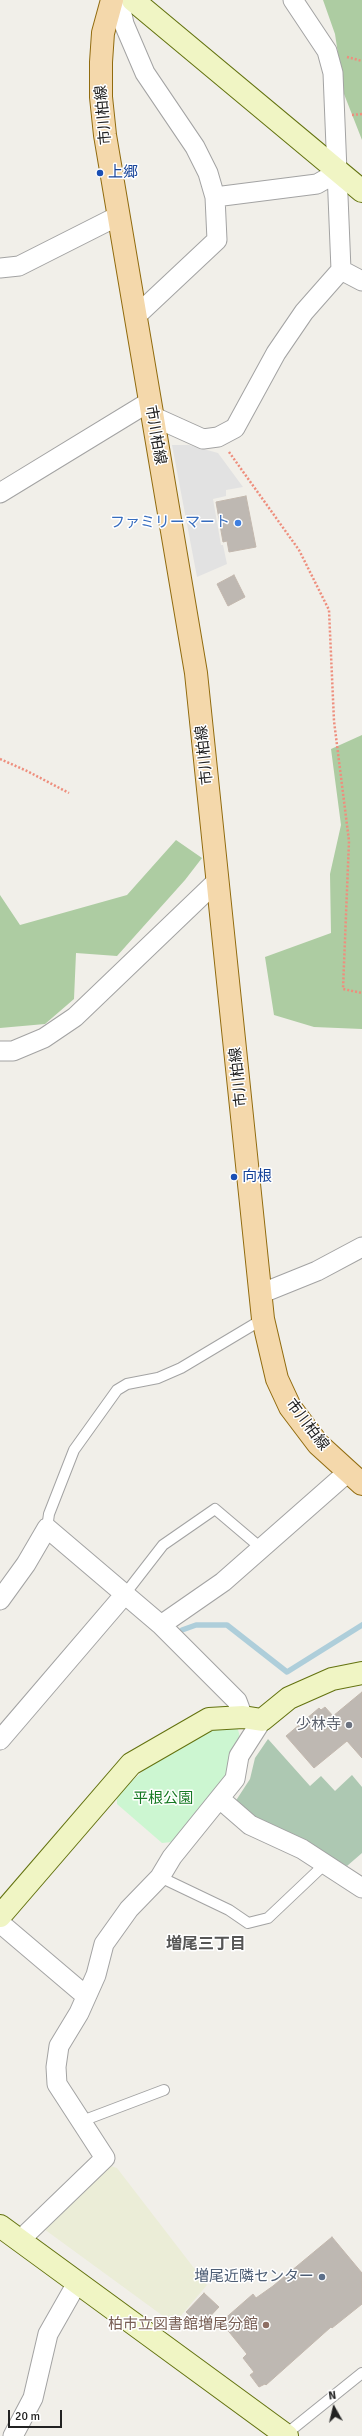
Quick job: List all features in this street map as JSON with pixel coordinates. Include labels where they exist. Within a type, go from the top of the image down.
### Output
[{"type":"main road","name":"市川柏線","points":[[112,0],[103,33],[101,97],[118,216],[196,673],[263,1320],[277,1379],[290,1407],[318,1444],[355,1478]]},
{"type":"street","points":[[119,0],[124,24],[145,73],[195,147],[208,173],[215,197],[217,240],[135,317]]},
{"type":"street","points":[[133,0],[362,191]]},
{"type":"street","points":[[0,493],[151,409],[203,439],[218,437],[235,428],[292,329],[304,312],[341,270],[334,73],[327,51],[293,0]]},
{"type":"street","points":[[215,197],[317,184],[338,172]]},
{"type":"street","points":[[0,268],[19,266],[118,216]]},
{"type":"street","points":[[341,270],[362,280]]},
{"type":"street","points":[[0,1051],[13,1051],[44,1038],[75,1016],[218,880]]},
{"type":"street","points":[[260,1294],[317,1271],[362,1248]]},
{"type":"street","points":[[161,1625],[223,1582],[261,1548],[355,1478]]},
{"type":"street","points":[[0,1600],[26,1564],[47,1528],[161,1625],[253,1718]]},
{"type":"street","points":[[0,1740],[125,1594]]},
{"type":"street","points":[[0,1916],[131,1764],[209,1719],[253,1718],[289,1698],[332,1679],[362,1673]]},
{"type":"street","points":[[20,2240],[105,2158],[57,2084],[56,2067],[59,2046],[79,2013],[96,1975],[104,1944],[129,1909],[160,1877],[172,1857],[235,1779],[239,1756],[253,1718]]},
{"type":"street","points":[[220,1799],[250,1825],[302,1849],[362,1888]]},
{"type":"street","points":[[0,1923],[86,1996]]},
{"type":"street","points":[[0,2226],[286,2435]]},
{"type":"street","points":[[12,2436],[33,2398],[48,2334],[77,2283]]},
{"type":"lane","points":[[47,1528],[49,1514],[74,1450],[117,1390],[127,1384],[158,1378],[181,1368],[263,1320]]},
{"type":"lane","points":[[125,1594],[163,1545],[215,1508],[261,1548]]},
{"type":"lane","points":[[160,1877],[229,1910],[248,1922],[268,1918],[325,1864]]},
{"type":"lane","points":[[82,2121],[164,2090]]},
{"type":"lane","points":[[286,2435],[362,2373]]},
{"type":"path","points":[[218,437],[299,550],[329,610],[334,720],[349,841],[343,989],[362,993]]},
{"type":"path","points":[[0,759],[27,771],[68,793]]},
{"type":"green space","points":[[323,0],[362,0],[362,140],[344,94],[335,34]]},
{"type":"green space","points":[[362,735],[362,1029],[314,1027],[274,1015],[265,957],[331,933],[330,874],[341,825],[331,749]]},
{"type":"green space","points":[[176,840],[202,858],[185,880],[117,956],[76,953],[74,999],[45,1024],[0,1028],[0,895],[20,925],[127,895]]},
{"type":"green space","name":"平根公園","points":[[237,1726],[240,1737],[228,1777],[172,1842],[162,1843],[117,1804],[117,1795],[144,1770],[213,1730]]},
{"type":"green space","points":[[268,1739],[310,1786],[321,1776],[335,1791],[352,1775],[362,1787],[362,1853],[347,1866],[300,1839],[254,1819],[235,1802],[250,1779],[255,1758]]},
{"type":"green space","points":[[108,2165],[117,2168],[207,2285],[174,2324],[44,2229]]},
{"type":"shaded area","points":[[172,445],[189,445],[218,453],[243,487],[226,490],[226,496],[213,499],[221,545],[223,545],[227,564],[197,577]]},
{"type":"building","points":[[246,496],[256,547],[229,552],[227,541],[223,542],[216,502]]},
{"type":"building","points":[[234,575],[245,597],[228,606],[217,584]]},
{"type":"building","points":[[362,1692],[362,1758],[347,1741],[314,1768],[286,1736],[319,1708],[321,1710],[325,1707],[333,1716]]},
{"type":"building","points":[[332,2237],[362,2273],[362,2304],[332,2328],[331,2327],[266,2385],[265,2384],[259,2387],[250,2375],[254,2372],[243,2358],[247,2354],[221,2322],[253,2294],[256,2298],[273,2286]]},
{"type":"building","points":[[204,2293],[219,2307],[201,2326],[186,2312]]},
{"type":"waterway","points":[[182,1630],[196,1625],[227,1625],[287,1672],[362,1625]]},
{"type":"place","name":"上郷","points":[[100,173]]},
{"type":"place","name":"ファミリーマート","points":[[238,523]]},
{"type":"place","name":"向根","points":[[234,1177]]},
{"type":"place","name":"少林寺","points":[[349,1725]]},
{"type":"place","name":"増尾近隣センター","points":[[322,2277]]},
{"type":"place","name":"柏市立図書館増尾分館","points":[[266,2325]]},
{"type":"district","name":"増尾三丁目","points":[[206,1945]]}]
